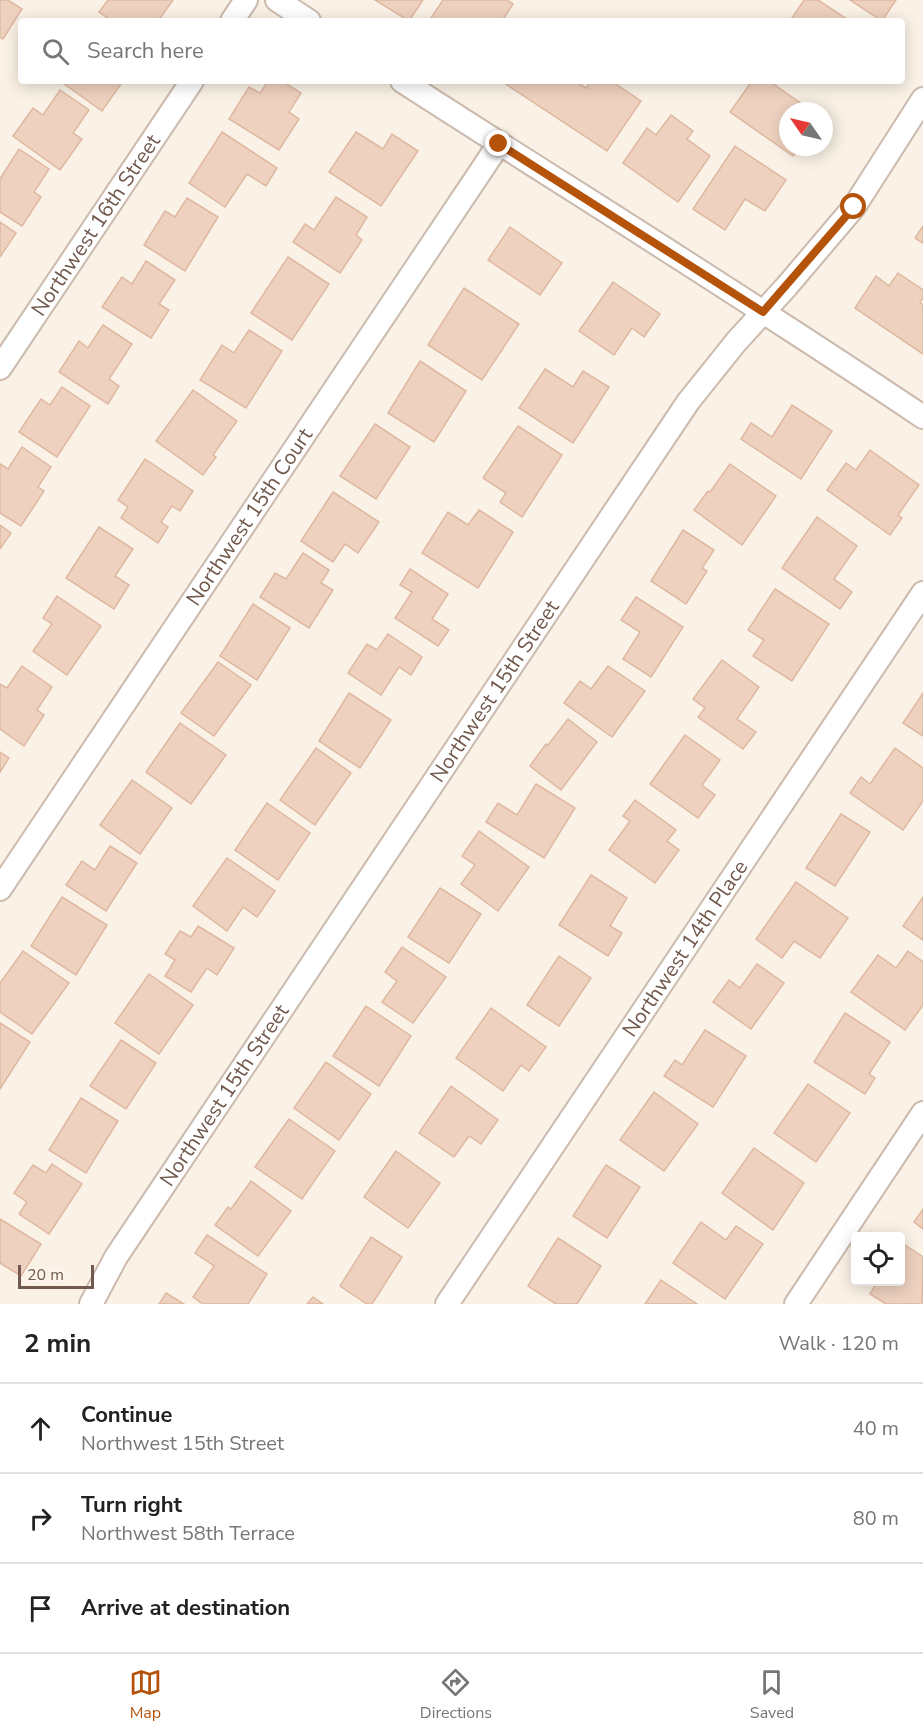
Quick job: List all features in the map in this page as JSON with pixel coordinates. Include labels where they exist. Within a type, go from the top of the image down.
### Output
[{"type":"street","points":[[234,18],[246,0]]},
{"type":"street","points":[[277,0],[304,18]]},
{"type":"street","name":"Northwest 16th Street","points":[[0,368],[190,84]]},
{"type":"street","points":[[407,84],[923,417]]},
{"type":"street","name":"Northwest 15th Street","points":[[91,1304],[116,1257],[681,412],[736,342],[854,207],[923,99]]},
{"type":"street","name":"Northwest 15th Court","points":[[0,889],[499,144]]},
{"type":"street","name":"Northwest 14th Place","points":[[447,1304],[923,593]]},
{"type":"street","points":[[796,1304],[923,1113]]},
{"type":"building","points":[[0,0],[8,0],[22,9],[3,39],[0,37]]},
{"type":"building","points":[[108,0],[173,0],[160,18],[108,18],[99,12]]},
{"type":"building","points":[[375,0],[423,0],[411,18],[404,18]]},
{"type":"building","points":[[443,0],[507,0],[513,4],[504,18],[431,18]]},
{"type":"building","points":[[804,0],[818,0],[845,18],[792,18]]},
{"type":"building","points":[[850,0],[896,0],[884,18],[877,18]]},
{"type":"building","points":[[64,84],[121,84],[102,111]]},
{"type":"building","points":[[266,84],[287,84],[301,93],[289,112],[299,119],[279,150],[229,119],[249,87],[260,93]]},
{"type":"building","points":[[506,84],[580,84],[586,88],[589,84],[616,84],[641,101],[607,151]]},
{"type":"building","points":[[750,84],[773,84],[799,102],[779,102],[779,146],[730,112]]},
{"type":"building","points":[[60,90],[89,110],[73,133],[82,139],[60,170],[13,136],[33,108],[43,115]]},
{"type":"building","points":[[671,115],[693,131],[687,139],[710,156],[678,202],[623,163],[647,128],[656,135]]},
{"type":"building","points":[[222,132],[277,168],[266,186],[247,174],[225,207],[189,183]]},
{"type":"building","points":[[356,132],[383,149],[392,134],[418,151],[381,206],[329,172]]},
{"type":"building","points":[[735,146],[786,180],[765,211],[745,199],[725,230],[693,209]]},
{"type":"building","points":[[19,149],[49,169],[34,192],[41,197],[22,226],[0,212],[0,179]]},
{"type":"building","points":[[336,197],[367,217],[356,235],[362,240],[340,273],[293,242],[305,224],[314,230]]},
{"type":"building","points":[[187,198],[218,217],[185,271],[144,245],[165,211],[175,217]]},
{"type":"building","points":[[0,222],[16,233],[0,257]]},
{"type":"building","points":[[923,226],[923,243],[915,238]]},
{"type":"building","points":[[510,227],[562,263],[540,295],[488,260]]},
{"type":"building","points":[[288,257],[329,284],[292,340],[251,313]]},
{"type":"building","points":[[146,261],[175,280],[159,304],[169,310],[151,338],[102,307],[122,277],[132,284]]},
{"type":"building","points":[[898,273],[923,290],[923,298],[920,302],[923,305],[923,354],[855,308],[876,276],[889,286]]},
{"type":"building","points":[[613,282],[660,314],[644,337],[632,328],[614,355],[579,331]]},
{"type":"building","points":[[464,288],[519,324],[482,380],[428,345]]},
{"type":"building","points":[[103,325],[132,344],[109,379],[119,386],[108,404],[59,372],[79,341],[88,348]]},
{"type":"building","points":[[249,330],[282,351],[246,408],[200,380],[222,345],[234,353]]},
{"type":"building","points":[[420,361],[466,391],[434,442],[388,413]]},
{"type":"building","points":[[545,369],[573,387],[583,371],[609,387],[573,443],[519,408]]},
{"type":"building","points":[[62,387],[90,406],[57,457],[19,432],[41,399],[50,405]]},
{"type":"building","points":[[193,390],[237,421],[213,455],[216,457],[203,475],[156,441]]},
{"type":"building","points":[[792,405],[832,431],[801,479],[741,439],[751,423],[772,437]]},
{"type":"building","points":[[375,424],[410,447],[376,499],[340,476]]},
{"type":"building","points":[[518,426],[562,455],[522,517],[500,502],[506,493],[483,478]]},
{"type":"building","points":[[22,447],[51,467],[38,487],[44,491],[21,526],[0,513],[0,464],[8,469]]},
{"type":"building","points":[[870,450],[919,485],[898,515],[902,518],[890,535],[827,490],[846,463],[856,470]]},
{"type":"building","points":[[145,459],[193,491],[180,511],[172,506],[161,522],[168,527],[158,543],[121,518],[128,507],[118,500]]},
{"type":"building","points":[[730,464],[776,496],[742,545],[694,510]]},
{"type":"building","points":[[333,492],[379,522],[358,553],[345,544],[333,562],[301,541]]},
{"type":"building","points":[[479,510],[513,532],[478,588],[422,553],[448,512],[468,525]]},
{"type":"building","points":[[817,517],[857,546],[834,579],[852,592],[840,609],[782,568]]},
{"type":"building","points":[[0,525],[11,533],[0,549]]},
{"type":"building","points":[[99,527],[133,549],[115,576],[129,585],[114,609],[66,578]]},
{"type":"building","points":[[683,530],[714,550],[702,568],[707,571],[686,604],[651,581]]},
{"type":"building","points":[[303,553],[329,570],[321,583],[333,590],[309,628],[260,597],[275,573],[286,579]]},
{"type":"building","points":[[410,569],[448,594],[432,619],[449,630],[438,646],[395,618],[412,592],[400,585]]},
{"type":"building","points":[[775,589],[829,624],[792,681],[753,656],[764,640],[748,630]]},
{"type":"building","points":[[57,596],[101,626],[67,675],[33,651],[52,624],[43,618]]},
{"type":"building","points":[[636,597],[683,627],[651,677],[623,659],[640,632],[621,620]]},
{"type":"building","points":[[253,604],[290,628],[257,680],[220,656]]},
{"type":"building","points":[[388,634],[422,657],[411,675],[399,667],[381,695],[348,673],[367,644],[377,650]]},
{"type":"building","points":[[722,660],[759,687],[737,719],[756,732],[743,749],[698,717],[705,708],[693,699]]},
{"type":"building","points":[[218,662],[251,685],[214,736],[181,713]]},
{"type":"building","points":[[22,666],[52,687],[37,710],[44,715],[24,746],[0,729],[0,684],[7,688]]},
{"type":"building","points":[[608,666],[645,691],[612,737],[564,703],[580,681],[591,689]]},
{"type":"building","points":[[349,693],[391,720],[360,768],[319,741]]},
{"type":"building","points":[[923,693],[923,736],[903,723]]},
{"type":"building","points":[[568,719],[597,742],[561,790],[530,766]]},
{"type":"building","points":[[180,723],[226,755],[191,804],[146,772]]},
{"type":"building","points":[[685,735],[720,760],[702,785],[715,795],[698,818],[650,784]]},
{"type":"building","points":[[316,748],[351,773],[315,825],[280,800]]},
{"type":"building","points":[[895,748],[923,768],[923,801],[903,830],[850,793],[861,777],[870,784]]},
{"type":"building","points":[[0,752],[9,758],[0,772]]},
{"type":"building","points":[[132,780],[172,808],[140,854],[100,825]]},
{"type":"building","points":[[536,784],[575,808],[544,858],[486,822],[498,803],[517,815]]},
{"type":"building","points":[[635,800],[676,830],[667,841],[679,850],[655,883],[609,850],[630,821],[623,816]]},
{"type":"building","points":[[267,803],[310,833],[278,880],[235,850]]},
{"type":"building","points":[[841,814],[870,832],[835,886],[806,868]]},
{"type":"building","points":[[479,831],[529,867],[498,911],[461,884],[475,865],[462,856]]},
{"type":"building","points":[[110,846],[137,863],[106,911],[66,885],[82,861],[95,870]]},
{"type":"building","points":[[227,858],[275,891],[257,917],[243,907],[227,931],[193,906]]},
{"type":"building","points":[[591,875],[627,898],[610,926],[622,933],[608,956],[559,925]]},
{"type":"building","points":[[796,882],[848,918],[820,958],[794,941],[782,958],[756,939]]},
{"type":"building","points":[[440,888],[481,914],[449,963],[408,937]]},
{"type":"building","points":[[62,897],[107,925],[76,975],[31,946]]},
{"type":"building","points":[[923,897],[923,940],[903,926]]},
{"type":"building","points":[[198,926],[234,948],[217,975],[207,968],[191,992],[165,976],[175,960],[165,954],[180,931],[191,937]]},
{"type":"building","points":[[402,947],[446,977],[413,1023],[382,1002],[397,981],[385,972]]},
{"type":"building","points":[[23,951],[69,983],[32,1034],[0,1012],[0,983]]},
{"type":"building","points":[[908,951],[923,962],[923,1005],[905,1030],[851,992],[878,955],[896,968]]},
{"type":"building","points":[[559,956],[591,978],[559,1026],[527,1005]]},
{"type":"building","points":[[757,964],[784,983],[751,1029],[713,1002],[729,980],[740,988]]},
{"type":"building","points":[[149,974],[193,1005],[159,1054],[115,1023]]},
{"type":"building","points":[[366,1006],[411,1036],[379,1086],[333,1056]]},
{"type":"building","points":[[491,1008],[546,1047],[529,1071],[521,1065],[503,1091],[456,1058]]},
{"type":"building","points":[[845,1013],[890,1042],[869,1074],[875,1078],[865,1094],[814,1062]]},
{"type":"building","points":[[0,1023],[30,1042],[0,1089]]},
{"type":"building","points":[[705,1030],[746,1056],[713,1107],[664,1076],[675,1060],[682,1065]]},
{"type":"building","points":[[121,1040],[156,1063],[126,1109],[90,1086]]},
{"type":"building","points":[[326,1062],[371,1094],[339,1140],[294,1108]]},
{"type":"building","points":[[808,1084],[850,1113],[816,1162],[774,1133]]},
{"type":"building","points":[[451,1086],[498,1120],[481,1144],[469,1136],[454,1157],[419,1133]]},
{"type":"building","points":[[654,1092],[698,1124],[664,1171],[620,1140]]},
{"type":"building","points":[[81,1098],[118,1121],[86,1173],[49,1150]]},
{"type":"building","points":[[289,1119],[335,1151],[302,1199],[255,1167]]},
{"type":"building","points":[[754,1148],[804,1183],[773,1230],[722,1193]]},
{"type":"building","points":[[396,1151],[440,1183],[408,1228],[364,1197]]},
{"type":"building","points":[[52,1164],[82,1184],[49,1234],[19,1214],[27,1202],[14,1193],[33,1165],[46,1173]]},
{"type":"building","points":[[606,1165],[640,1187],[607,1238],[573,1216]]},
{"type":"building","points":[[251,1181],[291,1211],[258,1256],[215,1225],[228,1207],[231,1209]]},
{"type":"building","points":[[923,1209],[923,1229],[914,1222]]},
{"type":"building","points":[[0,1219],[41,1244],[21,1276],[0,1263]]},
{"type":"building","points":[[701,1222],[726,1240],[736,1226],[763,1244],[725,1299],[673,1263]]},
{"type":"building","points":[[207,1235],[267,1274],[248,1304],[203,1304],[193,1297],[214,1266],[195,1253]]},
{"type":"building","points":[[371,1237],[402,1257],[372,1304],[367,1304],[340,1286]]},
{"type":"building","points":[[558,1238],[601,1266],[577,1304],[556,1304],[528,1286]]},
{"type":"building","points":[[905,1245],[923,1257],[922,1304],[886,1304],[870,1294],[875,1286],[905,1286]]},
{"type":"building","points":[[661,1280],[697,1304],[645,1304]]},
{"type":"building","points":[[166,1293],[184,1304],[159,1304]]},
{"type":"building","points":[[313,1297],[323,1304],[307,1304]]},
{"type":"route","points":[[499,144],[763,312],[854,207]]}]
